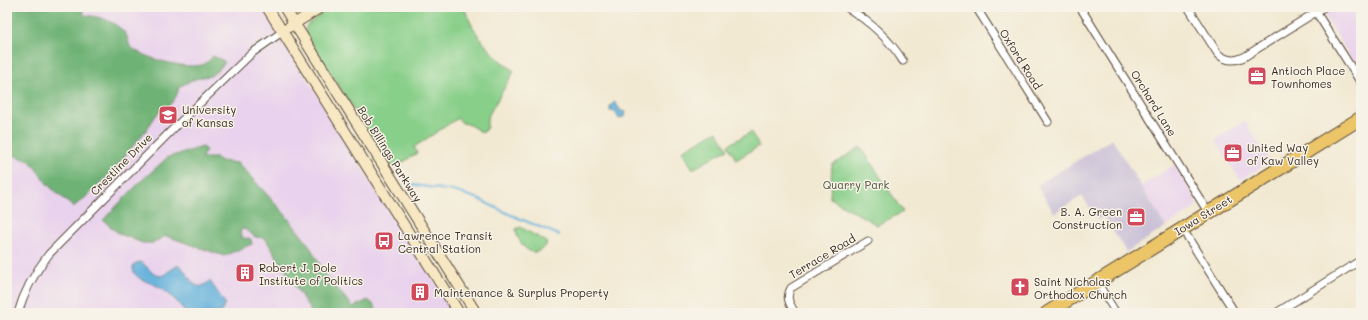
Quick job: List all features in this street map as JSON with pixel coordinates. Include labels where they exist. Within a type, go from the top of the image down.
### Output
[{"type":"highway","name":"Iowa Street","points":[[1047,313],[1361,118]]},
{"type":"main road","points":[[267,7],[459,313]]},
{"type":"main road","name":"Bob Billings Parkway","points":[[284,7],[476,313]]},
{"type":"main road","name":"Crestline Drive","points":[[282,32],[321,7]]},
{"type":"street","points":[[846,7],[877,29],[896,50],[902,61]]},
{"type":"street","name":"Oxford Road","points":[[976,7],[1048,122]]},
{"type":"street","name":"Orchard Lane","points":[[1080,7],[1208,212]]},
{"type":"street","points":[[1188,7],[1218,54],[1225,59],[1232,60],[1244,57],[1315,9],[1324,7]]},
{"type":"street","points":[[1315,9],[1361,84]]},
{"type":"street","name":"Crestline Drive","points":[[18,313],[27,287],[49,254],[172,130],[252,53],[282,32]]},
{"type":"street","points":[[1182,228],[1235,313]]},
{"type":"street","name":"Terrace Road","points":[[795,313],[787,295],[791,288],[868,241]]},
{"type":"street","points":[[1276,313],[1361,260]]},
{"type":"street","points":[[1097,282],[1116,313]]},
{"type":"shaded area","name":"University of Kansas","points":[[7,7],[262,7],[454,313],[7,313]]},
{"type":"shaded area","points":[[1332,7],[1361,7],[1361,74],[1326,18],[1326,13]]},
{"type":"shaded area","points":[[1245,121],[1270,162],[1240,180],[1215,140]]},
{"type":"shaded area","points":[[1112,139],[1166,227],[1126,252],[1104,216],[1098,220],[1082,196],[1054,213],[1037,185]]},
{"type":"shaded area","points":[[1174,165],[1195,198],[1196,205],[1193,209],[1166,227],[1141,186]]},
{"type":"green space","points":[[7,7],[82,7],[84,15],[110,21],[118,26],[126,34],[131,47],[145,55],[177,65],[188,66],[204,64],[213,56],[224,61],[224,64],[211,76],[192,80],[179,87],[173,101],[157,114],[145,132],[119,164],[92,191],[73,207],[48,185],[30,161],[7,153]]},
{"type":"green space","points":[[330,7],[464,7],[472,26],[490,51],[514,71],[487,118],[487,127],[483,133],[468,124],[462,123],[458,118],[414,147],[417,152],[416,154],[397,166],[393,167],[389,165],[306,34],[305,30],[307,25]]},
{"type":"green space","points":[[717,131],[728,149],[693,169],[682,151]]},
{"type":"green space","points":[[751,132],[759,146],[736,160],[728,145]]},
{"type":"green space","points":[[203,147],[206,151],[201,158],[216,158],[221,161],[238,163],[284,213],[309,245],[327,277],[353,307],[368,300],[373,304],[378,313],[312,313],[265,238],[255,237],[246,230],[243,229],[240,231],[243,238],[251,239],[252,244],[224,256],[166,236],[153,243],[142,243],[118,233],[103,220],[139,183],[168,157]]},
{"type":"green space","name":"Quarry Park","points":[[861,147],[903,212],[877,225],[830,198],[832,165]]},
{"type":"green space","points":[[520,227],[547,242],[545,247],[535,252],[524,247],[516,232],[516,229]]},
{"type":"water","points":[[615,102],[621,111],[626,112],[625,116],[619,119],[615,112],[610,111],[610,106]]},
{"type":"water","points":[[141,262],[152,273],[158,275],[162,276],[178,265],[198,286],[203,286],[210,281],[225,303],[221,313],[186,313],[169,294],[161,288],[142,280],[135,274],[133,270],[134,266],[136,263]]},
{"type":"waterway","points":[[407,184],[453,191],[476,198],[559,235]]},
{"type":"place","name":"Antioch Place Townhomes","points":[[1257,76]]},
{"type":"place","name":"University of Kansas","points":[[168,115]]},
{"type":"place","name":"United Way of Kaw Valley","points":[[1233,153]]},
{"type":"place","name":"B. A. Green Construction","points":[[1136,217]]},
{"type":"place","name":"Lawrence Transit Central Station","points":[[384,241]]},
{"type":"place","name":"Robert J. Dole Institute of Politics","points":[[245,273]]},
{"type":"place","name":"Saint Nicholas Orthodox Church","points":[[1020,287]]},
{"type":"place","name":"Maintenance & Surplus Property","points":[[420,292]]}]
